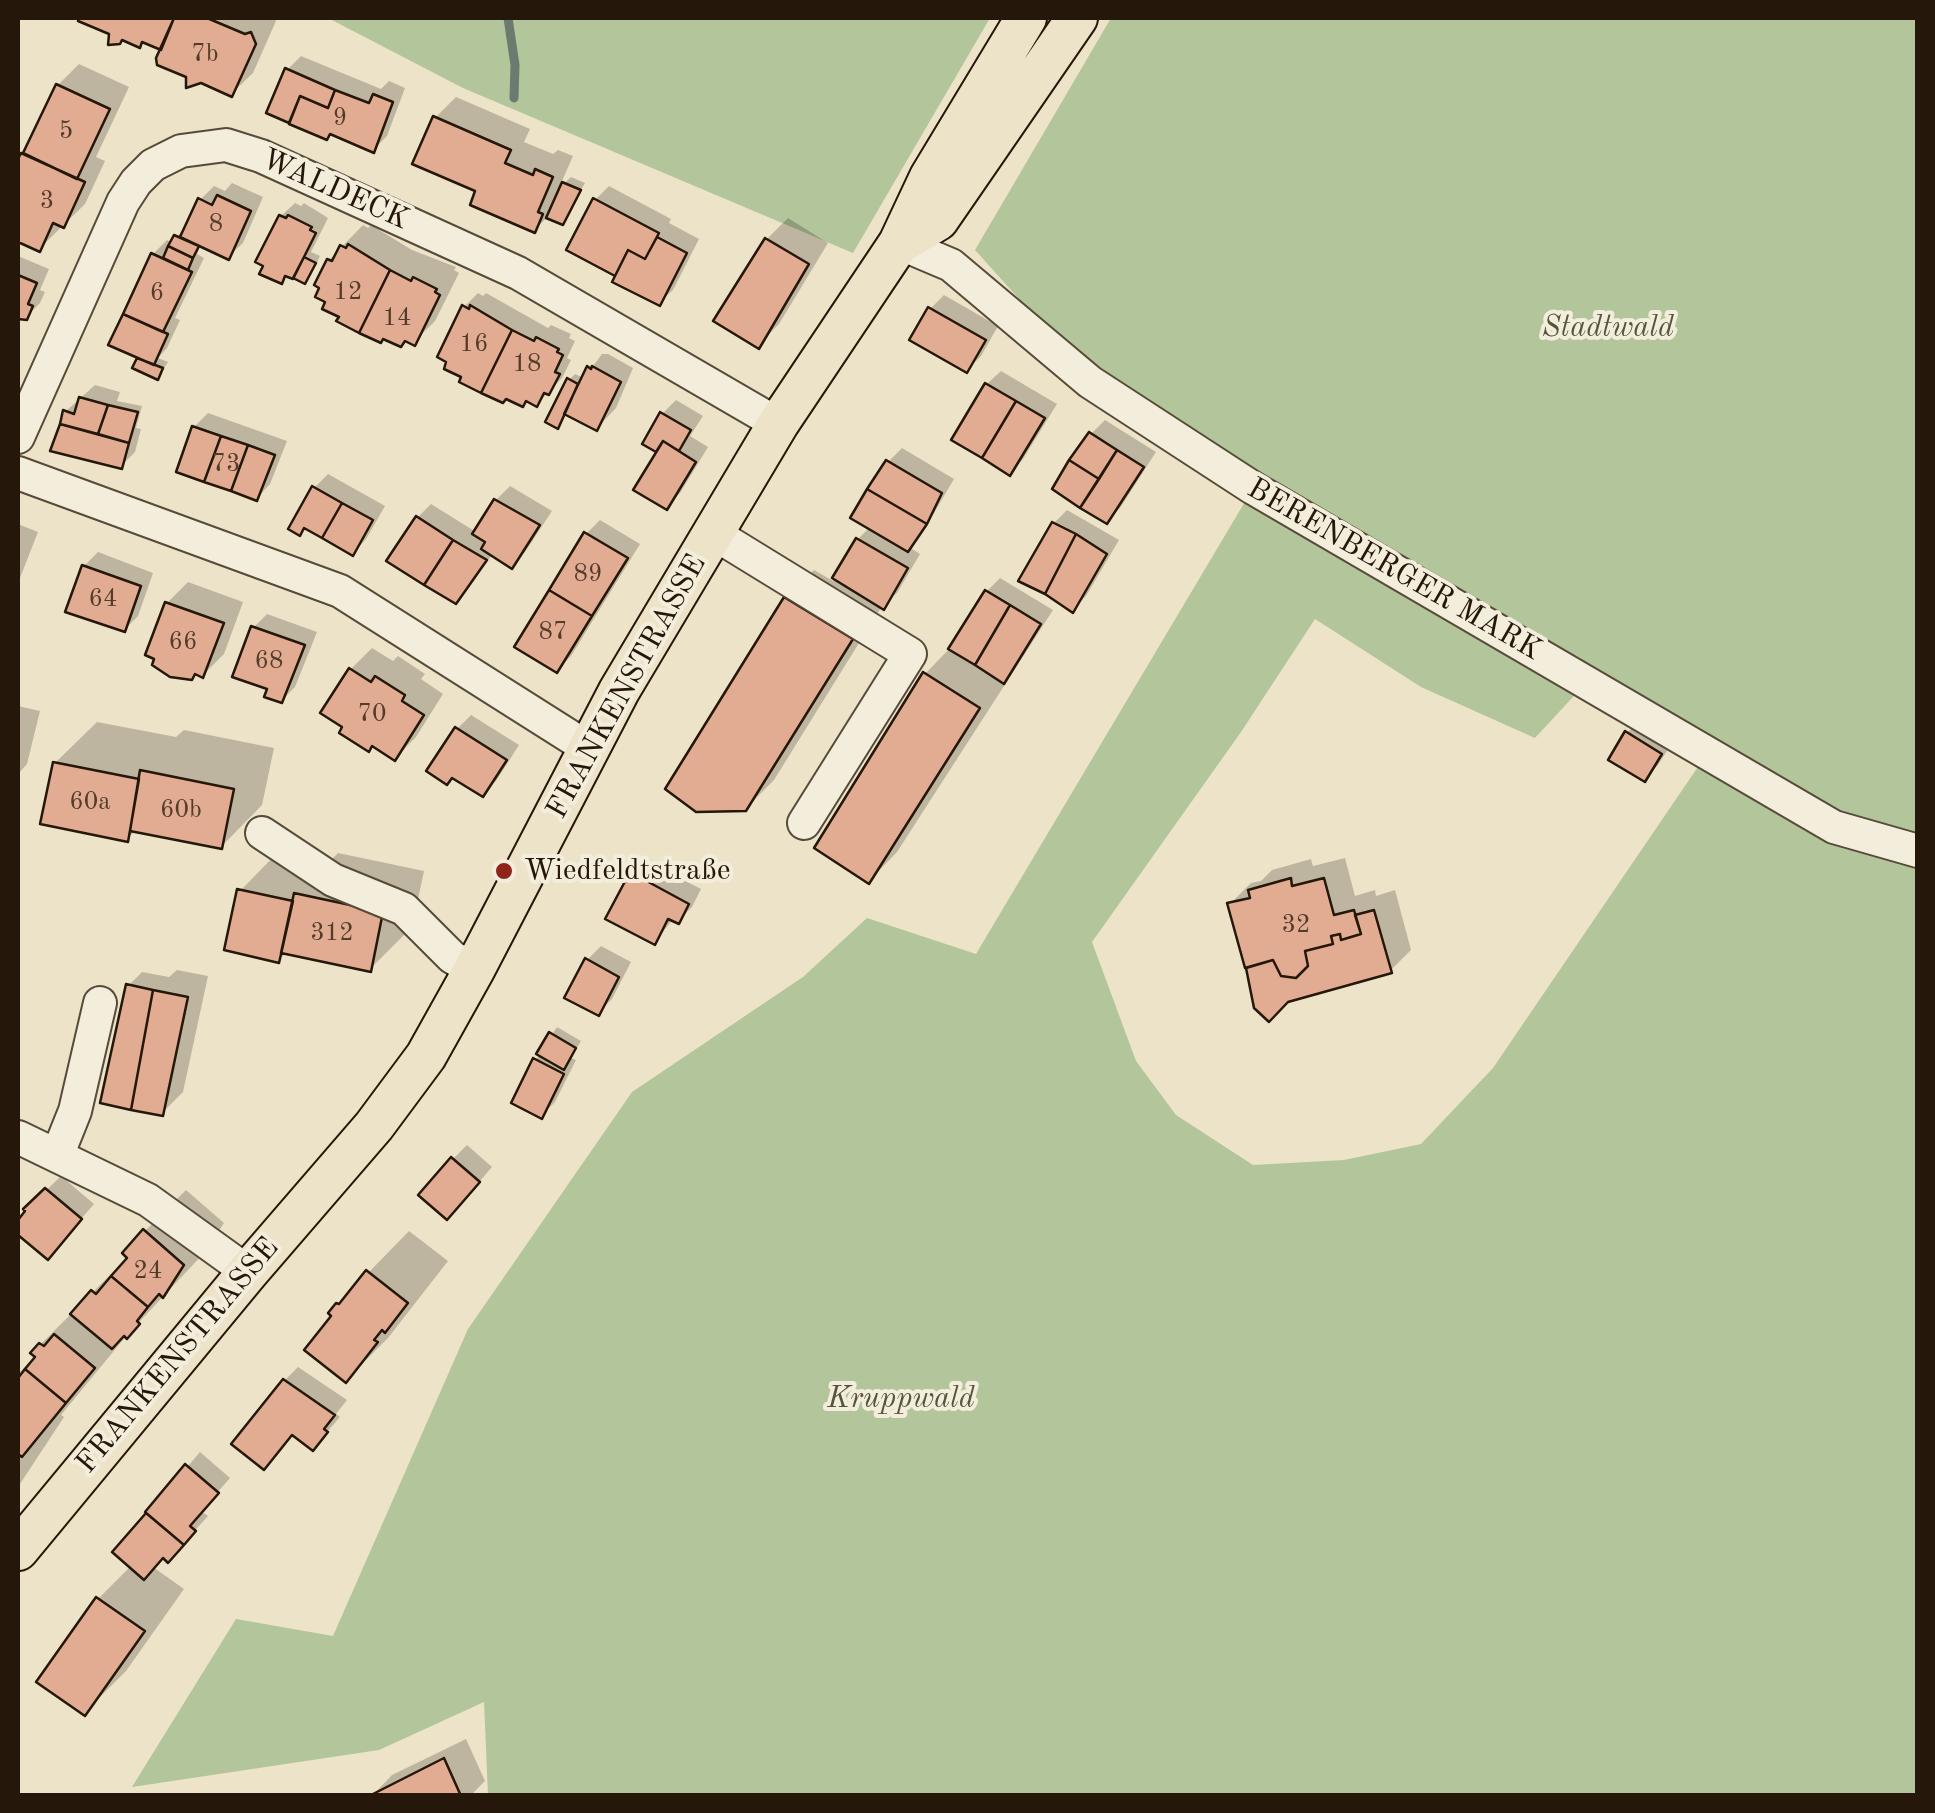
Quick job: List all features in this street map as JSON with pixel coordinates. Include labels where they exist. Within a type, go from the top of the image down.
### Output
[{"type":"main road","name":"FRANKENSTRASSE","points":[[18,1550],[374,1126],[426,1056],[588,748],[712,533],[778,424],[899,242],[930,176],[1026,18]]},
{"type":"main road","name":"FRANKENSTRASSE","points":[[899,242],[938,220],[1076,18]]},
{"type":"street","name":"WALDECK","points":[[18,437],[130,191],[144,173],[167,157],[211,146],[238,148],[261,156],[518,273],[778,424]]},
{"type":"street","name":"BERENBERGER MARK","points":[[899,242],[952,265],[1090,382],[1253,488],[1834,827],[1918,850]]},
{"type":"street","points":[[18,473],[340,591],[588,748]]},
{"type":"street","points":[[712,533],[910,654],[804,823]]},
{"type":"street","points":[[262,833],[333,880],[404,909],[452,957],[474,970]]},
{"type":"street","points":[[58,1156],[75,1111],[100,1002]]},
{"type":"street","points":[[18,1137],[148,1200],[248,1272]]},
{"type":"green space","points":[[328,18],[990,18],[853,253],[463,88]]},
{"type":"green space","name":"Stadtwald","points":[[1111,18],[1917,18],[1917,844],[1838,818],[1092,380],[975,250]]},
{"type":"green space","name":"Kruppwald","points":[[1252,490],[1584,685],[1535,738],[1421,687],[1315,619],[1241,732],[1092,942],[1136,1061],[1176,1115],[1253,1165],[1344,1160],[1421,1144],[1493,1068],[1704,758],[1917,856],[1917,1795],[488,1795],[484,1702],[379,1750],[132,1787],[236,1619],[333,1636],[468,1329],[632,1092],[803,977],[867,918],[976,954]]},
{"type":"building","points":[[174,18],[161,50],[142,42],[140,48],[122,40],[120,44],[108,45],[109,34],[78,21]]},
{"type":"building","points":[[174,18],[207,18],[245,34],[251,32],[256,44],[232,97],[201,83],[186,88],[186,77],[157,65],[156,58]]},
{"type":"building","points":[[285,68],[335,90],[328,108],[300,96],[289,123],[266,113]]},
{"type":"building","points":[[56,84],[110,109],[77,179],[23,153]]},
{"type":"building","points":[[335,90],[369,103],[373,94],[393,102],[374,153],[330,134],[327,140],[289,124],[300,96],[328,108]]},
{"type":"building","points":[[433,116],[511,150],[505,163],[533,175],[535,169],[553,177],[538,212],[543,214],[535,233],[470,205],[475,191],[412,164]]},
{"type":"building","points":[[21,153],[85,182],[64,228],[53,223],[40,252],[18,242]]},
{"type":"building","points":[[562,182],[581,190],[563,225],[546,218]]},
{"type":"building","points":[[217,195],[251,211],[229,260],[180,237],[198,198],[212,205]]},
{"type":"building","points":[[593,198],[659,233],[645,259],[628,250],[615,276],[566,250]]},
{"type":"building","points":[[279,215],[288,215],[316,233],[293,279],[285,276],[282,284],[259,274],[263,266],[255,262]]},
{"type":"building","points":[[174,235],[199,246],[193,258],[168,246]]},
{"type":"building","points":[[657,237],[687,253],[660,306],[612,282],[628,250],[645,259]]},
{"type":"building","points":[[765,238],[809,264],[759,349],[713,321]]},
{"type":"building","points":[[348,244],[390,270],[359,333],[336,321],[339,317],[322,309],[325,302],[315,297],[319,288],[314,285],[327,259],[332,261],[340,245],[346,248]]},
{"type":"building","points":[[168,246],[193,258],[188,270],[163,258]]},
{"type":"building","points":[[151,253],[192,272],[163,332],[123,314]]},
{"type":"building","points":[[304,257],[316,263],[305,284],[293,278]]},
{"type":"building","points":[[390,270],[437,289],[435,292],[440,295],[415,346],[405,341],[401,347],[383,339],[381,343],[359,333]]},
{"type":"building","points":[[18,275],[37,283],[28,304],[33,306],[27,320],[18,319]]},
{"type":"building","points":[[462,305],[469,309],[470,305],[512,330],[481,393],[459,382],[461,377],[444,369],[446,362],[437,357]]},
{"type":"building","points":[[928,307],[986,340],[967,373],[909,340]]},
{"type":"building","points":[[123,314],[168,334],[154,365],[108,345]]},
{"type":"building","points":[[512,330],[534,341],[536,337],[563,355],[555,372],[560,374],[537,407],[526,401],[523,407],[506,399],[503,403],[481,393]]},
{"type":"building","points":[[137,358],[163,368],[158,380],[132,368]]},
{"type":"building","points":[[587,366],[621,382],[597,431],[564,414]]},
{"type":"building","points":[[567,378],[578,384],[558,429],[545,422]]},
{"type":"building","points":[[985,383],[1016,401],[982,458],[951,440]]},
{"type":"building","points":[[79,397],[108,405],[98,434],[60,424],[63,410],[74,414]]},
{"type":"building","points":[[1016,401],[1045,418],[1010,476],[982,458]]},
{"type":"building","points":[[108,405],[138,412],[129,443],[98,434]]},
{"type":"building","points":[[660,412],[691,430],[679,451],[663,441],[656,452],[642,444]]},
{"type":"building","points":[[60,424],[129,443],[122,469],[50,451]]},
{"type":"building","points":[[192,426],[221,436],[204,482],[176,472]]},
{"type":"building","points":[[1089,432],[1117,450],[1099,479],[1069,460]]},
{"type":"building","points":[[221,436],[248,445],[231,491],[204,482]]},
{"type":"building","points":[[663,441],[696,462],[667,510],[633,490]]},
{"type":"building","points":[[248,445],[275,455],[257,501],[231,491]]},
{"type":"building","points":[[1117,450],[1144,467],[1107,524],[1080,508]]},
{"type":"building","points":[[886,460],[942,493],[927,524],[867,489]]},
{"type":"building","points":[[1069,460],[1099,479],[1080,508],[1052,489]]},
{"type":"building","points":[[312,486],[342,503],[322,538],[304,528],[300,536],[288,529]]},
{"type":"building","points":[[867,489],[927,524],[908,552],[850,518]]},
{"type":"building","points":[[494,499],[540,525],[512,569],[481,549],[485,542],[472,534]]},
{"type":"building","points":[[342,503],[373,520],[353,556],[322,538]]},
{"type":"building","points":[[416,516],[453,540],[424,585],[386,561]]},
{"type":"building","points":[[1052,522],[1076,534],[1045,594],[1018,581]]},
{"type":"building","points":[[584,532],[628,558],[592,616],[549,590]]},
{"type":"building","points":[[1076,534],[1107,554],[1073,613],[1045,594]]},
{"type":"building","points":[[856,538],[908,568],[884,610],[832,578]]},
{"type":"building","points":[[453,540],[487,560],[456,604],[424,585]]},
{"type":"building","points":[[82,565],[141,586],[125,632],[65,612]]},
{"type":"building","points":[[549,590],[592,616],[557,673],[514,647]]},
{"type":"building","points":[[985,590],[1010,605],[975,665],[948,649]]},
{"type":"building","points":[[784,597],[853,639],[746,811],[696,812],[665,789]]},
{"type":"building","points":[[165,602],[224,623],[203,678],[195,674],[192,680],[170,677],[145,655]]},
{"type":"building","points":[[1010,605],[1041,624],[1004,684],[975,665]]},
{"type":"building","points":[[251,626],[305,645],[282,703],[264,697],[267,689],[232,677]]},
{"type":"building","points":[[349,668],[371,682],[375,676],[405,695],[402,701],[424,715],[395,761],[372,746],[369,752],[339,733],[342,727],[320,713]]},
{"type":"building","points":[[923,672],[980,708],[869,884],[814,848]]},
{"type":"building","points":[[455,727],[507,760],[483,797],[452,778],[447,785],[426,771]]},
{"type":"building","points":[[1625,731],[1662,754],[1645,782],[1608,760]]},
{"type":"building","points":[[53,762],[139,779],[128,842],[40,824]]},
{"type":"building","points":[[140,770],[234,789],[222,849],[130,831]]},
{"type":"building","points":[[630,872],[689,904],[679,924],[668,919],[655,945],[605,919]]},
{"type":"building","points":[[1291,878],[1292,886],[1324,878],[1334,915],[1354,910],[1361,934],[1341,940],[1340,934],[1331,936],[1333,944],[1305,951],[1308,966],[1296,978],[1281,976],[1273,960],[1245,968],[1227,903],[1250,898],[1248,890]]},
{"type":"building","points":[[237,889],[293,901],[279,963],[224,950]]},
{"type":"building","points":[[294,893],[383,912],[371,972],[281,953]]},
{"type":"building","points":[[1374,910],[1392,973],[1288,1002],[1269,1022],[1254,1008],[1246,968],[1273,960],[1281,976],[1296,978],[1308,966],[1305,951],[1333,944],[1331,936],[1340,934],[1341,940],[1361,934],[1355,915]]},
{"type":"building","points":[[585,958],[619,977],[599,1016],[564,998]]},
{"type":"building","points":[[126,984],[153,990],[131,1110],[100,1103]]},
{"type":"building","points":[[153,990],[188,997],[163,1116],[131,1110]]},
{"type":"building","points":[[549,1032],[576,1048],[564,1070],[536,1054]]},
{"type":"building","points":[[533,1058],[564,1074],[542,1119],[511,1103]]},
{"type":"building","points":[[451,1157],[480,1182],[447,1220],[418,1195]]},
{"type":"building","points":[[45,1188],[82,1219],[48,1260],[18,1235],[23,1209]]},
{"type":"building","points":[[143,1229],[184,1265],[163,1298],[159,1294],[148,1307],[111,1276],[127,1258],[122,1253]]},
{"type":"building","points":[[366,1270],[408,1303],[385,1333],[382,1330],[374,1340],[378,1342],[346,1383],[304,1350],[331,1316],[328,1313]]},
{"type":"building","points":[[111,1276],[148,1307],[137,1321],[140,1324],[112,1349],[70,1314],[91,1290],[96,1294]]},
{"type":"building","points":[[54,1334],[95,1368],[66,1403],[25,1369],[35,1357],[30,1353],[39,1343],[44,1346]]},
{"type":"building","points":[[25,1369],[66,1403],[22,1457],[18,1454],[18,1378]]},
{"type":"building","points":[[283,1379],[335,1415],[313,1451],[292,1435],[264,1470],[231,1444]]},
{"type":"building","points":[[185,1464],[219,1493],[190,1526],[196,1531],[184,1545],[145,1512]]},
{"type":"building","points":[[146,1513],[184,1545],[168,1563],[163,1558],[144,1580],[112,1552]]},
{"type":"building","points":[[96,1597],[145,1631],[85,1716],[36,1682]]},
{"type":"building","points":[[444,1758],[461,1796],[369,1796]]},
{"type":"waterway","points":[[508,18],[515,65],[514,98]]},
{"type":"place","name":"Wiedfeldtstraße","points":[[504,871]]}]
